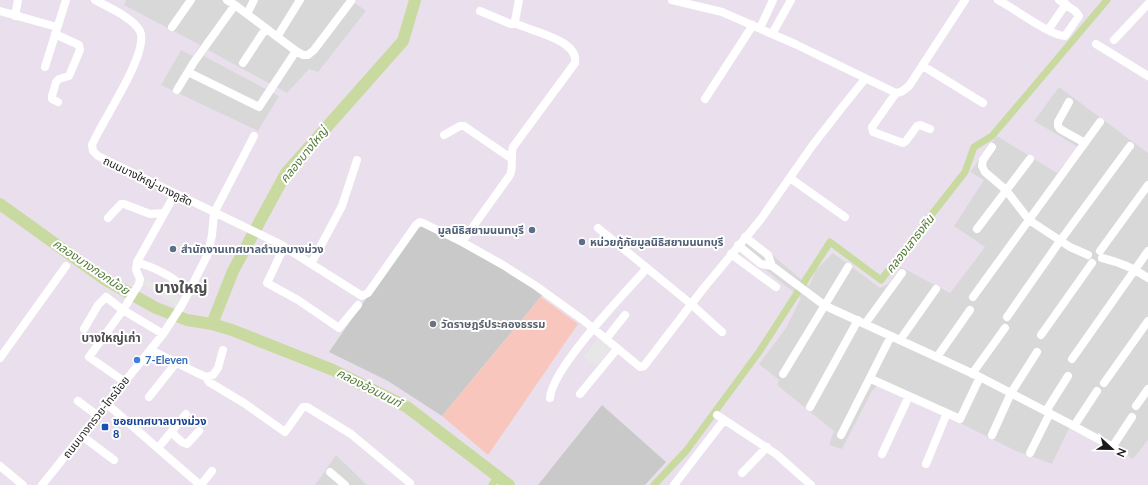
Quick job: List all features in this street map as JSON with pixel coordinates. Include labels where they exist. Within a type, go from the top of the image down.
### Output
[{"type":"street","points":[[15,16],[18,0]]},
{"type":"street","points":[[44,67],[66,0]]},
{"type":"street","name":"ถนนบางใหญ่-บางคูลัด","points":[[95,0],[133,22],[140,32],[141,40],[133,67],[114,106],[93,141],[93,151],[98,156],[264,236],[358,294],[365,296],[418,223],[423,223],[462,242]]},
{"type":"street","points":[[172,27],[191,0]]},
{"type":"street","points":[[227,0],[236,5],[303,55],[308,55],[314,50],[351,1]]},
{"type":"street","points":[[247,14],[254,0]]},
{"type":"street","points":[[277,37],[300,0]]},
{"type":"street","points":[[517,24],[515,21],[519,0]]},
{"type":"street","points":[[672,0],[722,12],[896,93]]},
{"type":"street","points":[[704,98],[756,27],[773,0]]},
{"type":"street","points":[[772,34],[791,0]]},
{"type":"street","points":[[930,129],[920,125],[917,126],[906,141],[902,143],[873,132],[872,127],[896,93],[909,86],[965,0]]},
{"type":"street","points":[[998,0],[1008,2],[1048,30],[1060,36],[1065,36],[1079,16],[1075,11],[1062,2],[1048,30]]},
{"type":"street","points":[[1114,40],[1148,4]]},
{"type":"street","points":[[177,90],[200,54],[236,5]]},
{"type":"street","points":[[0,11],[56,31],[79,45],[80,50],[69,76],[59,79],[56,82],[52,98],[58,102]]},
{"type":"street","points":[[480,11],[562,42],[574,51],[576,57],[575,63],[513,147],[511,152],[512,159],[510,175],[462,242],[536,286],[594,328],[617,349],[638,366],[642,367],[738,245],[761,219],[828,125],[865,79]]},
{"type":"street","points":[[243,63],[266,28]]},
{"type":"street","points":[[1096,44],[1147,71]]},
{"type":"street","points":[[188,72],[258,107],[261,106],[296,51]]},
{"type":"street","points":[[923,66],[983,103]]},
{"type":"street","points":[[1069,102],[1058,122],[1058,126],[1060,129],[1085,143]]},
{"type":"street","points":[[973,296],[1030,220],[1100,122]]},
{"type":"street","points":[[444,135],[460,126],[464,126],[512,159]]},
{"type":"street","points":[[84,329],[98,305],[106,297],[164,333],[182,305],[208,254],[212,235],[214,213],[254,136]]},
{"type":"street","points":[[1007,317],[1060,241],[1130,146]]},
{"type":"street","points":[[992,147],[983,160],[982,166],[985,172],[1006,190],[1030,220],[1060,241],[1088,255],[1092,263]]},
{"type":"street","points":[[977,229],[1030,159]]},
{"type":"street","points":[[311,264],[342,206],[357,160]]},
{"type":"street","points":[[790,178],[845,217]]},
{"type":"street","points":[[1092,263],[1097,264],[1101,254],[1148,185]]},
{"type":"street","points":[[125,382],[89,357],[125,308],[139,284],[140,279],[136,270],[136,262],[175,194]]},
{"type":"street","points":[[108,218],[121,204],[150,214],[164,213]]},
{"type":"street","points":[[598,228],[691,304],[722,332]]},
{"type":"street","points":[[745,237],[768,255],[772,266]]},
{"type":"street","points":[[738,245],[761,264],[772,266],[824,304],[980,377],[1124,453]]},
{"type":"street","points":[[284,247],[267,283],[298,300],[339,328],[358,305]]},
{"type":"street","points":[[1088,255],[1092,250],[1097,250],[1101,254],[1136,270],[1148,278]]},
{"type":"street","points":[[1072,359],[1148,251]]},
{"type":"street","points":[[732,254],[776,287]]},
{"type":"street","points":[[136,262],[170,277],[183,291],[188,294]]},
{"type":"street","points":[[1041,335],[1092,263]]},
{"type":"street","points":[[0,358],[66,266]]},
{"type":"street","points":[[783,374],[824,304],[848,267]]},
{"type":"street","points":[[550,398],[552,386],[572,356],[594,328],[647,268]]},
{"type":"street","points":[[810,407],[861,322],[902,273]]},
{"type":"street","points":[[900,340],[936,289]]},
{"type":"street","points":[[937,357],[970,310]]},
{"type":"street","points":[[606,339],[625,315]]},
{"type":"street","points":[[1104,383],[1148,321]]},
{"type":"street","points":[[972,374],[1005,328]]},
{"type":"street","name":"ถนนบางกรวย-ไทรน้อย","points":[[42,485],[164,333]]},
{"type":"street","points":[[841,435],[892,336]]},
{"type":"street","points":[[580,394],[617,349]]},
{"type":"street","points":[[151,350],[176,364],[206,377],[209,382],[244,403],[284,432],[286,432],[303,407],[307,407],[351,434],[410,483]]},
{"type":"street","points":[[206,377],[213,375],[218,368],[224,350]]},
{"type":"street","points":[[992,435],[1011,393],[1037,352]]},
{"type":"street","points":[[149,397],[176,364]]},
{"type":"street","points":[[1030,453],[1048,412],[1068,376]]},
{"type":"street","points":[[871,379],[960,419],[980,377]]},
{"type":"street","points":[[1136,406],[1148,390]]},
{"type":"street","points":[[1074,426],[1096,391]]},
{"type":"street","points":[[882,454],[909,396]]},
{"type":"street","points":[[78,401],[98,416]]},
{"type":"street","points":[[107,404],[201,485],[212,471]]},
{"type":"street","points":[[926,464],[947,413]]},
{"type":"street","points":[[158,448],[172,433],[186,414]]},
{"type":"street","points":[[674,485],[720,417],[747,436],[767,447],[811,485]]},
{"type":"street","points":[[1113,446],[1132,417]]},
{"type":"street","points":[[172,433],[182,442],[187,444],[199,431]]},
{"type":"street","points":[[82,436],[114,460]]},
{"type":"street","points":[[742,473],[767,447]]},
{"type":"street","points":[[0,466],[23,485]]},
{"type":"street","points":[[330,472],[344,485]]},
{"type":"shaded area","points":[[126,0],[351,0],[366,11],[318,72],[309,69],[287,93],[208,50],[204,56],[279,96],[258,131],[161,85],[181,50],[193,56],[200,45],[124,5]]},
{"type":"shaded area","points":[[1059,87],[1148,153],[1148,440],[1133,459],[1071,424],[1052,464],[1016,451],[956,421],[877,386],[872,391],[842,449],[829,445],[834,431],[777,385],[779,380],[759,364],[786,328],[801,298],[740,250],[751,237],[809,286],[816,270],[833,253],[880,288],[888,284],[901,267],[950,293],[985,247],[954,226],[984,180],[970,172],[997,136],[1057,173],[1078,147],[1034,121]]},
{"type":"shaded area","name":"วัดราษฎร์ประคองธรรม","points":[[418,224],[478,254],[544,293],[442,416],[388,381],[329,352]]},
{"type":"shaded area","points":[[147,278],[181,300],[177,307],[143,284]]},
{"type":"shaded area","points":[[541,297],[578,324],[488,455],[442,416]]},
{"type":"shaded area","points":[[598,338],[611,348],[597,366],[584,357]]},
{"type":"shaded area","points":[[602,405],[666,462],[645,485],[538,485]]},
{"type":"shaded area","points":[[336,455],[367,485],[315,485]]},
{"type":"waterway","name":"คลองบางใหญ่","points":[[212,324],[233,271],[286,173],[403,41],[415,0]]},
{"type":"waterway","name":"คลองเสาธงหิน","points":[[654,485],[686,451],[759,352],[830,242],[881,280],[965,172],[974,147],[992,136],[1107,0]]},
{"type":"waterway","name":"คลองอ้อมนนท์","points":[[0,204],[104,279],[156,308],[187,320],[212,324],[232,330],[333,370],[407,407],[509,485]]},
{"type":"waterway","points":[[492,485],[498,476]]},
{"type":"place","name":"มูลนิธิสยามนนทบุรี","points":[[532,230]]},
{"type":"place","name":"หน่วยกู้ภัยมูลนิธิสยามนนทบุรี","points":[[582,242]]},
{"type":"place","name":"สํานักงานเทศบาลตําบลบางม่วง","points":[[173,249]]},
{"type":"place","name":"วัดราษฎร์ประคองธรรม","points":[[433,324]]},
{"type":"place","name":"7-Eleven","points":[[137,360]]},
{"type":"place","name":"ซอยเทศบาลบางม่วง 8","points":[[105,427]]},
{"type":"district","name":"บางใหญ่","points":[[181,288]]},
{"type":"district","name":"บางใหญ่เก่า","points":[[111,338]]},
{"type":"water label","name":"คลองบางกอกน้อย","points":[[91,267]]}]
